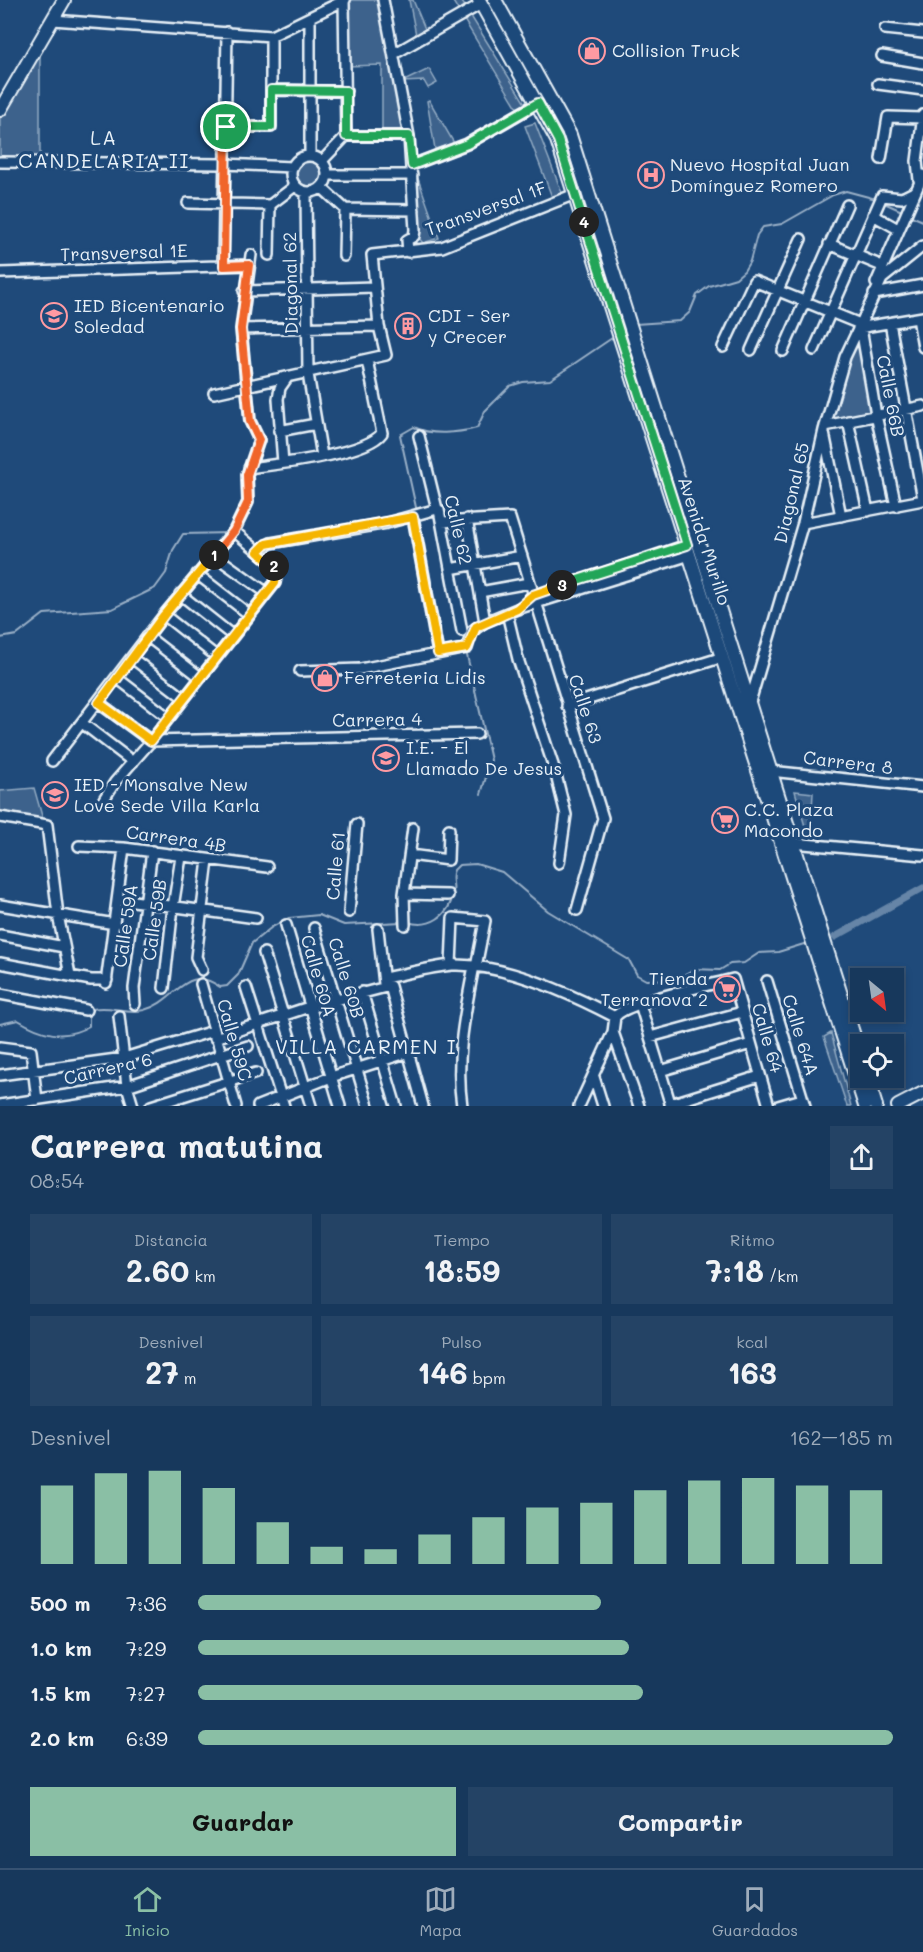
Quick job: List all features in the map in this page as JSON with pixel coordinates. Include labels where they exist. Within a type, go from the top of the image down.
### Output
[{"type":"main road","points":[[0,110],[64,0]]},
{"type":"main road","name":"Avenida Murillo","points":[[495,0],[570,135],[853,1034]]},
{"type":"main road","name":"Avenida Murillo","points":[[480,2],[558,140],[865,1106]]},
{"type":"main road","points":[[870,1088],[876,1106]]},
{"type":"main road","points":[[898,1106],[923,1093]]},
{"type":"street","points":[[53,20],[271,36],[344,0],[346,136],[322,161]]},
{"type":"street","points":[[214,393],[386,356],[379,326],[372,255],[408,252],[408,240],[415,234],[409,136],[383,0]]},
{"type":"street","points":[[394,54],[480,2]]},
{"type":"street","points":[[310,18],[312,91],[310,156]]},
{"type":"street","points":[[885,29],[923,33]]},
{"type":"street","points":[[224,266],[227,32]]},
{"type":"street","points":[[226,127],[271,127],[271,36]]},
{"type":"street","points":[[882,56],[923,63]]},
{"type":"street","points":[[878,84],[923,90]]},
{"type":"street","points":[[271,90],[346,91]]},
{"type":"street","points":[[412,165],[467,144],[538,103]]},
{"type":"street","points":[[873,294],[907,204],[921,177],[917,161],[923,117],[888,117],[881,159]]},
{"type":"street","points":[[346,136],[409,136]]},
{"type":"street","points":[[310,156],[322,161],[327,175],[321,187],[306,192],[295,186],[291,174],[292,167],[300,158],[310,156]]},
{"type":"street","points":[[0,162],[225,164],[292,167]]},
{"type":"street","points":[[327,175],[412,175]]},
{"type":"street","points":[[188,203],[270,205],[295,186]]},
{"type":"street","points":[[321,187],[345,209],[414,210]]},
{"type":"street","name":"Diagonal 62","points":[[306,192],[309,290],[308,374],[322,456]]},
{"type":"street","name":"Transversal 1F","points":[[408,252],[442,247],[575,194]]},
{"type":"street","points":[[814,350],[854,254],[882,196],[907,204]]},
{"type":"street","points":[[269,255],[270,205]]},
{"type":"street","points":[[783,351],[847,205]]},
{"type":"street","points":[[344,256],[345,209]]},
{"type":"street","points":[[873,215],[898,229]]},
{"type":"street","points":[[751,350],[801,239]]},
{"type":"street","points":[[830,244],[882,266]]},
{"type":"street","points":[[873,294],[882,279],[923,246]]},
{"type":"street","name":"Transversal 1E","points":[[0,273],[224,266],[250,260],[244,291]]},
{"type":"street","points":[[723,347],[754,281],[830,312],[860,327],[920,318],[923,347]]},
{"type":"street","points":[[873,294],[923,285]]},
{"type":"street","points":[[52,762],[180,594],[234,531],[248,502],[249,468],[259,440],[250,421],[241,329],[244,291],[374,287]]},
{"type":"street","name":"Diagonal 65","points":[[750,702],[803,523],[824,428],[845,357],[873,294]]},
{"type":"street","points":[[803,523],[923,500],[908,409],[890,323]]},
{"type":"street","points":[[241,329],[379,326]]},
{"type":"street","name":"Calle 66B","points":[[860,327],[896,506]]},
{"type":"street","points":[[249,468],[322,456],[353,449],[376,440],[382,433],[367,360]]},
{"type":"street","points":[[283,463],[278,399],[280,388],[287,378]]},
{"type":"street","points":[[841,516],[824,428],[923,406]]},
{"type":"street","points":[[848,421],[868,511]]},
{"type":"street","points":[[279,431],[316,424]]},
{"type":"street","name":"Calle 62","points":[[418,436],[442,522],[462,631]]},
{"type":"street","points":[[258,552],[270,543],[413,517],[437,509]]},
{"type":"street","points":[[413,517],[438,653]]},
{"type":"street","name":"Calle 63","points":[[467,519],[510,518],[603,818],[576,910]]},
{"type":"street","points":[[442,522],[467,519],[485,622]]},
{"type":"street","points":[[104,799],[115,782],[151,741],[275,583],[277,573],[272,563],[234,531]]},
{"type":"street","points":[[300,671],[360,669],[465,649],[472,631],[485,622],[534,599],[688,550]]},
{"type":"street","points":[[214,555],[267,593]]},
{"type":"street","points":[[450,569],[522,556]]},
{"type":"street","points":[[197,574],[250,615]]},
{"type":"street","points":[[480,592],[529,583]]},
{"type":"street","points":[[180,594],[232,636]]},
{"type":"street","points":[[512,611],[518,659],[555,771],[566,815],[559,863]]},
{"type":"street","points":[[164,615],[216,656]]},
{"type":"street","points":[[147,636],[200,677]]},
{"type":"street","points":[[567,706],[723,657]]},
{"type":"street","points":[[132,658],[184,698]]},
{"type":"street","points":[[117,678],[169,718]]},
{"type":"street","points":[[99,703],[151,741]]},
{"type":"street","points":[[82,723],[134,762]]},
{"type":"street","name":"Carrera 4","points":[[151,741],[477,734]]},
{"type":"street","name":"Carrera 8","points":[[770,771],[923,787]]},
{"type":"street","points":[[0,816],[47,825],[58,915],[70,975]]},
{"type":"street","name":"Calle 61","points":[[349,912],[357,824]]},
{"type":"street","points":[[405,922],[404,894],[412,828]]},
{"type":"street","points":[[410,855],[448,860],[449,829]]},
{"type":"street","points":[[793,843],[923,855]]},
{"type":"street","name":"Carrera 4B","points":[[79,846],[152,851],[181,857],[267,867]]},
{"type":"street","points":[[0,963],[106,981],[124,848]]},
{"type":"street","name":"Calle 59A","points":[[135,1004],[134,988],[147,904],[152,851]]},
{"type":"street","name":"Calle 59B","points":[[164,988],[181,857]]},
{"type":"street","points":[[202,970],[196,957],[208,860]]},
{"type":"street","points":[[404,894],[448,894]]},
{"type":"street","points":[[118,899],[256,918]]},
{"type":"street","points":[[0,905],[115,924]]},
{"type":"street","points":[[451,965],[453,918],[484,921],[460,1049],[458,1078],[462,1106]]},
{"type":"street","name":"Calle 60A","points":[[286,925],[340,1106]]},
{"type":"street","name":"Calle 60B","points":[[314,927],[368,1106]]},
{"type":"street","points":[[378,929],[386,984],[409,1052],[423,1106]]},
{"type":"street","points":[[0,935],[64,947]]},
{"type":"street","points":[[264,953],[311,1106]]},
{"type":"street","points":[[0,1075],[124,1058],[257,1024],[451,965],[475,967],[542,983],[615,1017]]},
{"type":"street","name":"Calle 64","points":[[640,1004],[733,979],[769,1106]]},
{"type":"street","name":"Calle 64A","points":[[767,981],[803,1102]]},
{"type":"street","name":"Calle 59C","points":[[201,984],[236,1106]]},
{"type":"street","points":[[246,987],[283,1102]]},
{"type":"street","points":[[362,992],[396,1106]]},
{"type":"street","points":[[0,994],[86,1011]]},
{"type":"street","points":[[579,1106],[613,1032],[615,1017],[618,1012],[640,1004],[671,1105],[760,1076]]},
{"type":"street","points":[[650,1037],[742,1012]]},
{"type":"street","points":[[119,1016],[128,1086],[133,1106]]},
{"type":"street","points":[[613,1032],[639,1106]]},
{"type":"street","points":[[660,1071],[751,1044]]},
{"type":"street","name":"Carrera 6","points":[[0,1105],[128,1086],[248,1046]]},
{"type":"street","points":[[0,1047],[31,1051],[37,1100]]},
{"type":"street","points":[[258,1106],[283,1102],[331,1077],[409,1052]]},
{"type":"street","points":[[151,1106],[256,1073]]},
{"type":"street","points":[[594,1077],[603,1106]]},
{"type":"street","points":[[778,1106],[803,1102]]},
{"type":"shaded area","points":[[350,0],[379,0],[403,131],[382,131],[382,65],[346,66],[346,3]]},
{"type":"shaded area","points":[[409,0],[413,0],[425,29],[416,35]]},
{"type":"shaded area","points":[[452,0],[461,0],[526,105],[518,109]]},
{"type":"shaded area","points":[[40,54],[40,159],[0,159],[0,118]]},
{"type":"shaded area","points":[[429,69],[437,83],[428,88],[424,81],[402,82]]},
{"type":"shaded area","points":[[429,100],[454,143],[435,149],[427,101]]},
{"type":"shaded area","points":[[535,123],[562,193],[552,197],[525,126]]},
{"type":"shaded area","points":[[309,160],[319,164],[323,174],[319,184],[309,188],[299,184],[295,174],[299,164]]},
{"type":"shaded area","points":[[415,170],[439,238],[423,243],[418,237]]},
{"type":"shaded area","points":[[858,335],[874,414],[832,422],[849,354]]},
{"type":"shaded area","points":[[34,788],[44,823],[0,815],[0,791]]},
{"type":"shaded area","points":[[795,791],[813,793],[810,844]]},
{"type":"shaded area","points":[[831,1033],[851,1106],[847,1106],[824,1037]]},
{"type":"waterway","points":[[635,324],[680,321],[690,312],[697,295],[709,286],[736,278],[744,271],[750,261],[757,235],[763,227],[782,224],[833,195],[846,191],[876,199]]},
{"type":"waterway","points":[[882,202],[904,212]]},
{"type":"waterway","points":[[909,215],[923,221]]},
{"type":"waterway","points":[[417,512],[400,435],[414,427],[428,432],[445,433],[477,428],[485,411],[510,386],[523,382],[550,380],[615,336]]},
{"type":"waterway","points":[[0,638],[17,635],[44,614],[112,609],[155,588],[166,573],[173,550],[183,534],[230,533]]},
{"type":"waterway","points":[[466,651],[491,760],[481,794]]},
{"type":"waterway","points":[[408,922],[423,924],[443,914],[451,901],[454,870],[459,865],[476,864],[502,872],[548,911],[629,960],[637,975],[646,980],[676,979],[694,969],[720,970],[730,964],[744,963],[759,953],[778,952],[804,944]]},
{"type":"waterway","points":[[835,937],[923,888]]},
{"type":"waterway","points":[[0,1024],[18,1020],[44,1032],[71,1033],[89,1026],[89,1012],[93,1009],[144,1010],[165,1000],[189,981],[198,979],[208,980],[220,987],[227,986],[238,975],[252,943],[272,927],[289,918],[319,915],[344,925],[402,922]]},
{"type":"place","name":"Collision Truck","points":[[592,51]]},
{"type":"place","name":"Nuevo Hospital Juan Domínguez Romero","points":[[651,175]]},
{"type":"place","name":"IED Bicentenario Soledad","points":[[54,316]]},
{"type":"place","name":"CDI - Ser y Crecer","points":[[408,326]]},
{"type":"place","name":"Ferreteria Lidis","points":[[325,678]]},
{"type":"place","name":"I.E. - El Llamado De Jesus","points":[[386,758]]},
{"type":"place","name":"IED - Monsalve New Love Sede Villa Karla","points":[[55,795]]},
{"type":"place","name":"C.C. Plaza Macondo","points":[[725,820]]},
{"type":"place","name":"Tienda Terranova 2","points":[[727,989]]},
{"type":"district","name":"LA CANDELARIA II","points":[[104,150]]},
{"type":"district","name":"VILLA CARMEN I","points":[[366,1047]]},
{"type":"route","points":[[271,90],[346,91],[346,136],[409,136],[412,165],[467,144],[538,103],[558,140],[687,545],[533,595],[517,609],[476,627],[472,631],[467,648],[438,653],[413,517],[266,544],[258,552],[272,563],[277,573],[275,583],[151,741],[99,703],[147,636],[234,531],[248,502],[247,475],[259,440],[250,421],[241,329],[249,265],[224,266],[226,127],[271,127],[271,90]]}]
